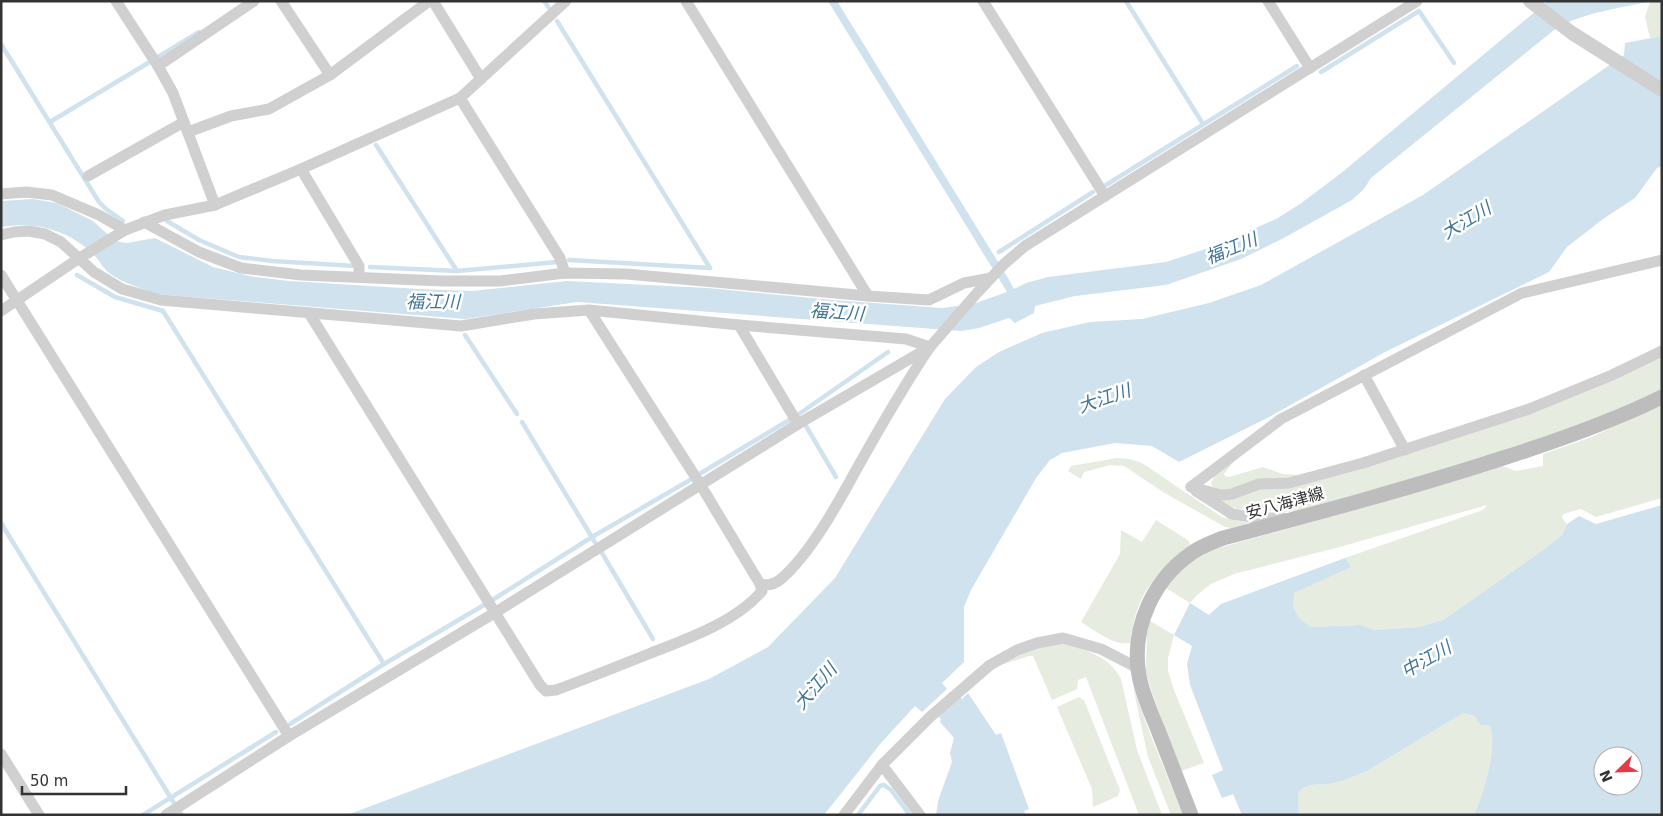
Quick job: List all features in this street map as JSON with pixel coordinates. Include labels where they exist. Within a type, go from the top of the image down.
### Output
[{"type":"main road","name":"安八海津線","points":[[1191,815],[1149,706],[1138,668],[1140,626],[1146,610],[1154,594],[1175,567],[1188,555],[1204,545],[1223,538],[1444,478],[1555,442],[1583,432],[1662,397]]},
{"type":"street","points":[[116,1],[173,93],[215,205]]},
{"type":"street","points":[[158,66],[254,1]]},
{"type":"street","points":[[282,1],[330,75]]},
{"type":"street","points":[[88,176],[186,127],[270,109],[330,75],[431,1],[481,79]]},
{"type":"street","points":[[1,311],[123,231],[165,215],[215,205],[460,98],[566,1]]},
{"type":"street","points":[[686,1],[868,296]]},
{"type":"street","points":[[983,1],[1105,196]]},
{"type":"street","points":[[1268,1],[1310,68]]},
{"type":"street","points":[[760,584],[768,586],[780,580],[801,556],[833,511],[905,384],[934,343],[1004,264],[1024,246],[1417,1]]},
{"type":"street","points":[[1530,1],[1572,33],[1662,90]]},
{"type":"street","points":[[460,98],[560,258],[564,273]]},
{"type":"street","points":[[301,169],[359,266],[359,276]]},
{"type":"street","points":[[1,194],[26,192],[52,195],[99,214],[123,231]]},
{"type":"street","points":[[144,222],[198,252],[241,268],[300,275],[443,281],[500,281],[564,273],[626,274],[929,300],[964,283],[993,276]]},
{"type":"street","points":[[1,235],[29,231],[44,234],[62,242],[94,272],[122,289],[161,300],[461,326],[534,314],[589,310],[934,343]]},
{"type":"street","points":[[1191,487],[1281,419],[1522,293],[1662,260]]},
{"type":"street","points":[[1,275],[289,736]]},
{"type":"street","points":[[309,314],[540,685],[546,691],[556,690],[681,642],[719,623],[753,602],[762,591],[760,584],[700,484],[589,310]]},
{"type":"street","points":[[739,325],[795,419]]},
{"type":"street","points":[[166,815],[289,736],[496,612],[700,484],[795,419],[934,343]]},
{"type":"street","points":[[1191,487],[1222,495],[1232,494],[1259,484],[1289,483],[1363,463],[1529,409],[1612,375],[1662,351]]},
{"type":"street","points":[[1364,375],[1405,450]]},
{"type":"street","points":[[1191,487],[1232,514],[1258,518],[1295,519]]},
{"type":"street","points":[[844,815],[882,765],[930,717],[990,665],[1017,650],[1037,643],[1063,638],[1100,649],[1138,668]]},
{"type":"street","points":[[1,754],[39,815]]},
{"type":"street","points":[[882,765],[920,815]]},
{"type":"shaded area","points":[[1662,1],[1662,36],[1650,38],[1645,17],[1650,2]]},
{"type":"shaded area","points":[[1662,356],[1662,390],[1577,426],[1440,471],[1293,512],[1237,509],[1224,504],[1214,494],[1365,466]]},
{"type":"shaded area","points":[[1662,405],[1662,498],[1596,517],[1581,509],[1563,514],[1562,518],[1567,524],[1562,535],[1443,620],[1419,627],[1376,630],[1360,625],[1311,627],[1299,618],[1293,607],[1293,593],[1350,567],[1345,558],[1483,510],[1487,505],[1336,548],[1234,574],[1211,584],[1190,603],[1166,588],[1190,564],[1219,548],[1418,492],[1502,466],[1516,471],[1543,466],[1543,454],[1589,438]]},
{"type":"shaded area","points":[[1117,458],[1130,459],[1142,463],[1222,517],[1249,523],[1231,528],[1225,527],[1163,492],[1124,466],[1110,465],[1084,472],[1081,479],[1068,471],[1071,466]]},
{"type":"shaded area","points":[[1235,460],[1224,474],[1225,476],[1229,477],[1263,467],[1283,474],[1301,475],[1301,477],[1232,490],[1213,487],[1211,483],[1218,469]]},
{"type":"shaded area","points":[[1156,520],[1189,541],[1190,545],[1166,566],[1148,587],[1137,611],[1130,643],[1111,640],[1081,622],[1120,554],[1121,530],[1142,542]]},
{"type":"shaded area","points":[[1150,621],[1174,635],[1168,658],[1168,671],[1204,763],[1181,771],[1146,672],[1147,633]]},
{"type":"shaded area","points":[[1064,643],[1097,655],[1111,665],[1121,679],[1137,750],[1162,815],[1139,815],[1086,677],[1078,680],[1077,689],[1052,700],[1033,656],[1004,664],[1004,661],[1038,646]]},
{"type":"shaded area","points":[[1133,687],[1183,815],[1171,815],[1148,757]]},
{"type":"shaded area","points":[[1079,697],[1084,700],[1120,790],[1118,796],[1093,807],[1092,789],[1057,707]]},
{"type":"shaded area","points":[[1463,713],[1475,716],[1484,725],[1489,725],[1492,734],[1489,770],[1474,815],[1299,815],[1298,794],[1302,789],[1310,785],[1330,784],[1348,779],[1369,770]]},
{"type":"water","name":"福江川","points":[[828,1],[837,1],[1014,289],[1026,283],[1048,277],[1166,262],[1212,247],[1276,219],[1300,204],[1340,174],[1548,1],[1652,1],[1593,14],[1559,26],[1371,178],[1364,189],[1352,200],[1282,239],[1241,259],[1166,285],[1075,296],[1035,306],[1034,313],[1015,323],[1009,318],[979,328],[961,331],[577,302],[465,319],[155,294],[114,276],[84,246],[63,234],[51,229],[27,225],[1,227],[1,201],[33,199],[57,203],[93,221],[115,241],[127,243],[155,238],[213,267],[249,276],[289,281],[472,291],[567,281],[708,288],[942,308],[973,304],[1007,292]]},
{"type":"water","name":"大江川","points":[[1662,36],[1662,166],[1657,168],[1635,198],[1603,219],[1567,247],[1549,272],[1385,352],[1271,416],[1179,462],[1152,446],[1115,443],[1062,453],[1050,460],[1036,478],[971,590],[964,607],[964,662],[942,683],[947,689],[922,712],[915,706],[881,743],[824,815],[347,815],[709,679],[768,647],[835,578],[945,399],[976,367],[999,352],[1042,333],[1090,322],[1142,319],[1209,303],[1261,285],[1423,195],[1624,55],[1625,43]]},
{"type":"water","name":"中江川","points":[[1662,505],[1662,815],[1474,815],[1489,770],[1492,734],[1489,725],[1481,725],[1475,716],[1463,713],[1369,770],[1348,779],[1330,784],[1310,785],[1302,789],[1298,794],[1299,815],[1242,815],[1233,794],[1222,798],[1212,775],[1223,770],[1190,685],[1187,664],[1192,646],[1174,635],[1190,603],[1209,615],[1221,604],[1345,558],[1351,567],[1294,593],[1293,607],[1299,618],[1311,627],[1360,625],[1376,630],[1419,627],[1443,620],[1543,550],[1562,535],[1567,524],[1579,516],[1596,524]]},
{"type":"water","points":[[968,693],[996,735],[1001,733],[1029,809],[1024,811],[1026,815],[936,815],[938,801],[952,762],[950,753],[954,738],[940,722],[941,719],[938,716],[958,696],[962,699]]},
{"type":"waterway","points":[[544,1],[549,8]]},
{"type":"waterway","points":[[1126,1],[1203,124]]},
{"type":"waterway","points":[[1321,72],[1419,11],[1454,63]]},
{"type":"waterway","points":[[557,21],[710,268]]},
{"type":"waterway","points":[[158,57],[199,32]]},
{"type":"waterway","points":[[1,44],[99,202],[123,221]]},
{"type":"waterway","points":[[50,122],[148,63]]},
{"type":"waterway","points":[[1106,185],[1297,66]]},
{"type":"waterway","points":[[376,145],[457,271]]},
{"type":"waterway","points":[[999,252],[1093,192]]},
{"type":"waterway","points":[[167,221],[199,240],[239,257],[355,266]]},
{"type":"waterway","points":[[569,260],[710,268]]},
{"type":"waterway","points":[[370,267],[457,271],[557,262]]},
{"type":"waterway","points":[[77,275],[115,297],[163,311],[384,664]]},
{"type":"waterway","points":[[465,335],[517,414]]},
{"type":"waterway","points":[[701,473],[799,414],[888,352]]},
{"type":"waterway","points":[[522,422],[596,544]]},
{"type":"waterway","points":[[806,426],[836,477]]},
{"type":"waterway","points":[[494,599],[592,537],[690,480]]},
{"type":"waterway","points":[[1,523],[174,803]]},
{"type":"waterway","points":[[602,553],[653,639]]},
{"type":"waterway","points":[[290,724],[384,664],[484,605]]},
{"type":"waterway","points":[[143,815],[276,732]]},
{"type":"waterway","points":[[858,815],[880,786],[884,785],[891,790],[910,815]]}]
